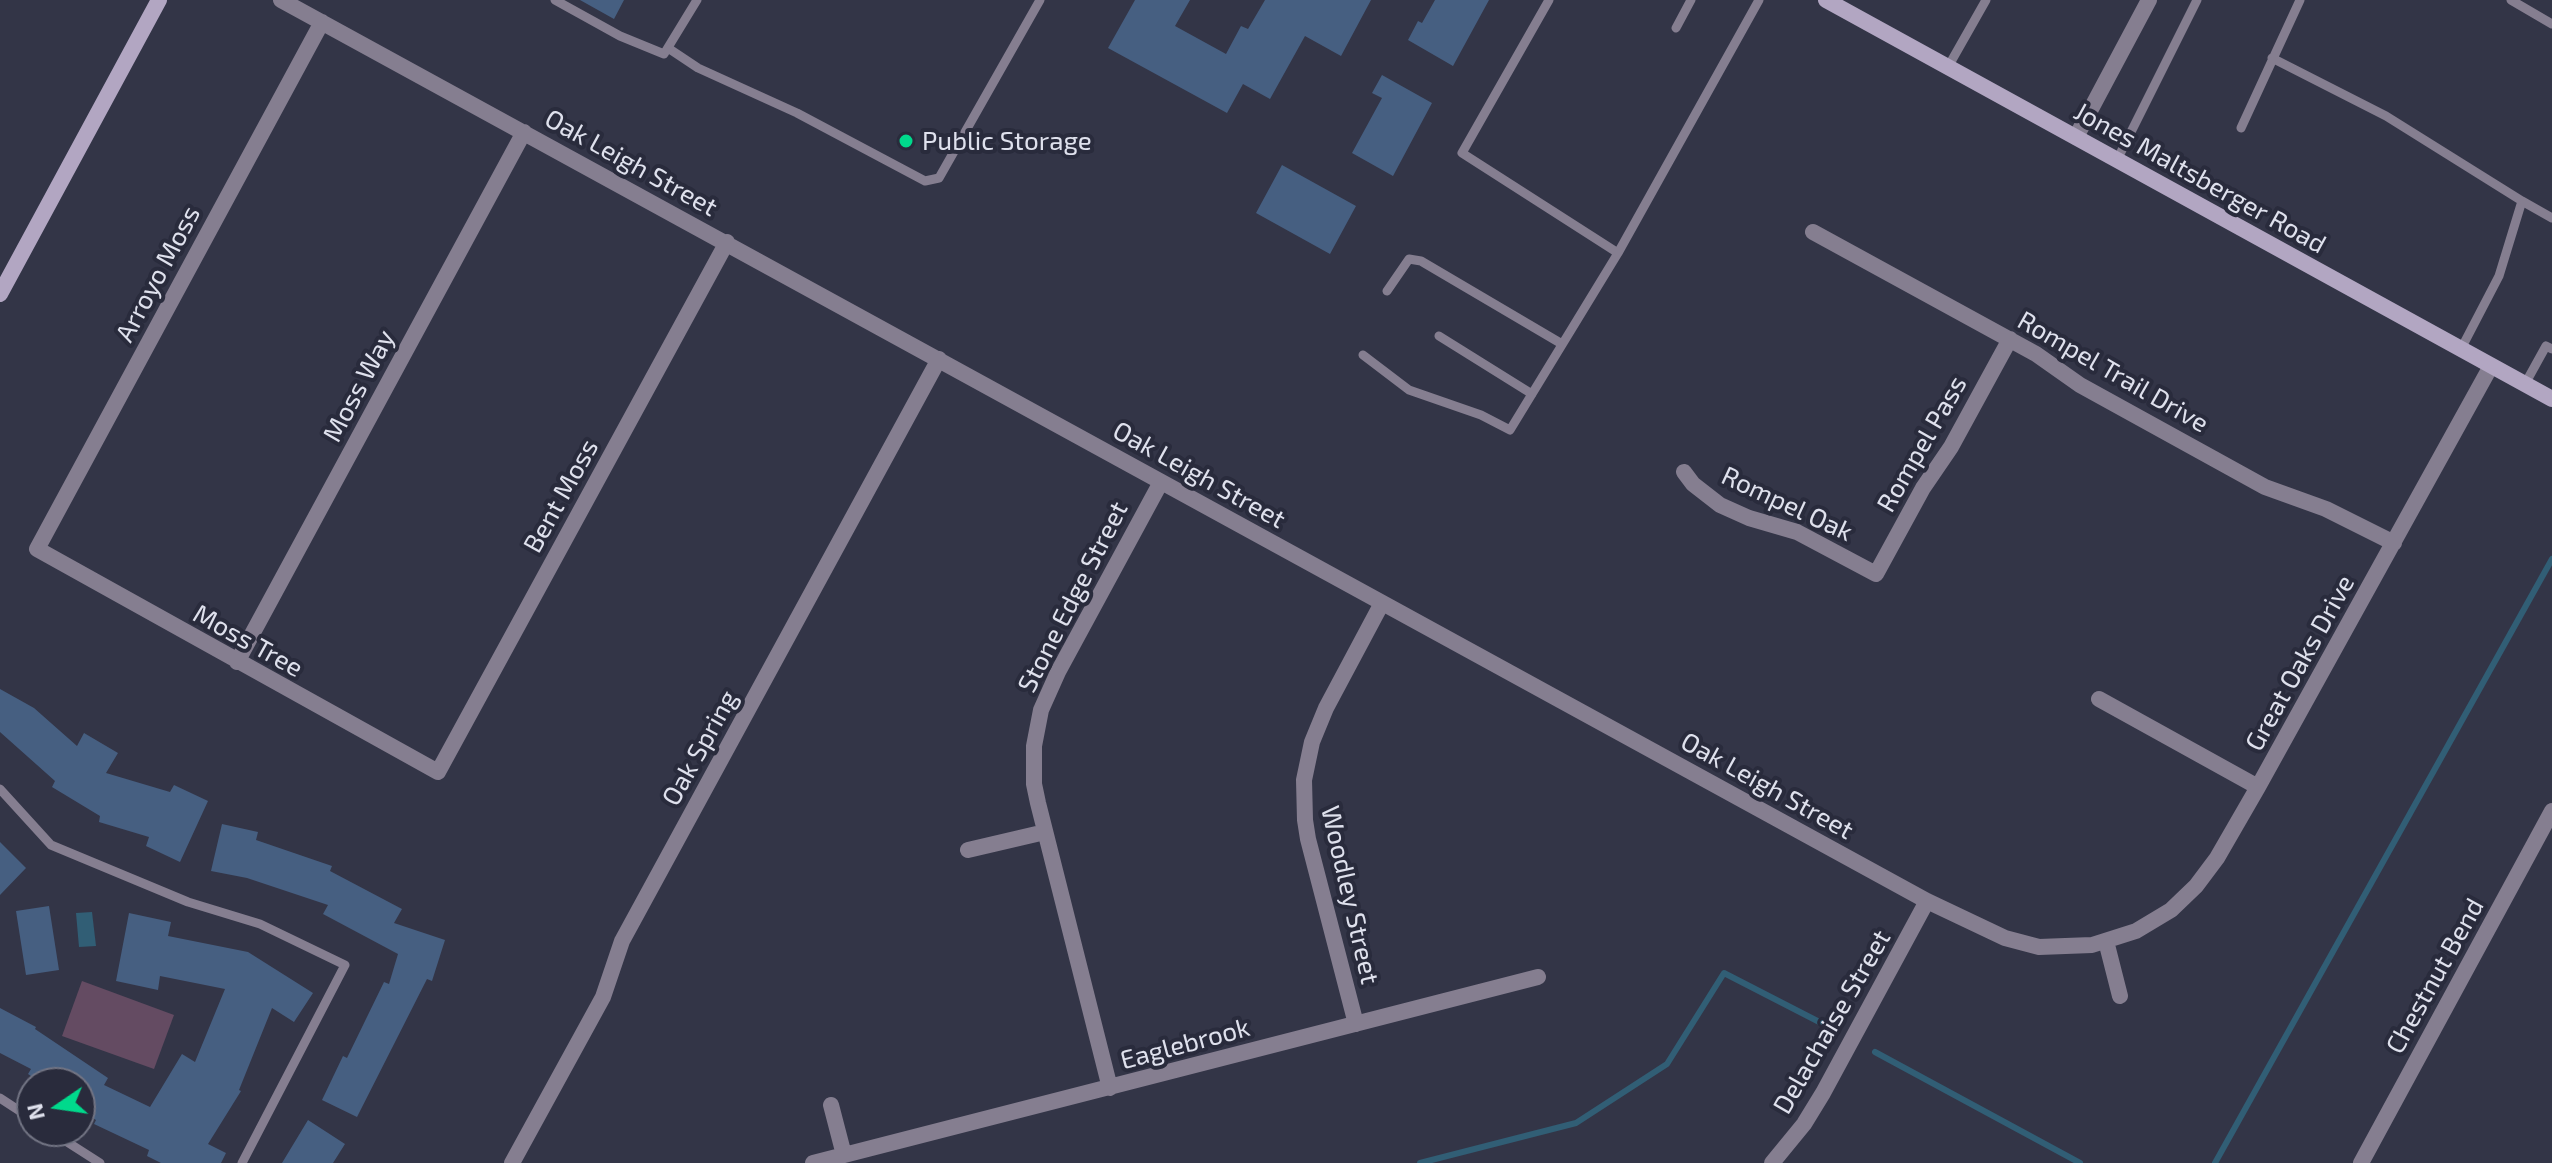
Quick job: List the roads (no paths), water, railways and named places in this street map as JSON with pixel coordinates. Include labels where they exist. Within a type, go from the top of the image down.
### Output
[{"type":"main road","points":[[0,294],[159,0]]},
{"type":"main road","name":"Jones Maltsberger Road","points":[[1826,0],[2552,399]]},
{"type":"street","name":"Oak Leigh Street","points":[[281,0],[1927,901],[2005,938],[2039,947],[2074,947],[2106,941]]},
{"type":"street","points":[[2076,137],[2149,0]]},
{"type":"street","name":"Arroyo Moss","points":[[37,549],[322,22]]},
{"type":"street","name":"Moss Way","points":[[237,662],[524,132]]},
{"type":"street","name":"Rompel Trail Drive","points":[[1813,232],[2010,339],[2080,385],[2265,487],[2326,509],[2394,543]]},
{"type":"street","name":"Bent Moss","points":[[438,772],[727,242]]},
{"type":"street","name":"Rompel Pass","points":[[1876,574],[2010,339]]},
{"type":"street","name":"Oak Spring","points":[[514,1162],[603,997],[622,941],[939,359]]},
{"type":"street","name":"Great Oaks Drive","points":[[2106,941],[2152,923],[2171,910],[2196,886],[2217,858],[2491,366]]},
{"type":"street","name":"Rompel Oak","points":[[1684,472],[1693,484],[1720,505],[1749,518],[1797,532],[1876,574]]},
{"type":"street","name":"Stone Edge Street","points":[[1110,1088],[1038,803],[1033,765],[1035,737],[1041,710],[1058,672],[1161,482]]},
{"type":"street","name":"Moss Tree","points":[[37,549],[438,772]]},
{"type":"street","name":"Woodley Street","points":[[1356,1024],[1308,839],[1304,780],[1312,742],[1326,708],[1382,603]]},
{"type":"street","points":[[2099,699],[2258,787]]},
{"type":"street","name":"Chestnut Bend","points":[[2361,1163],[2552,811]]},
{"type":"street","points":[[968,850],[1045,832]]},
{"type":"street","name":"Delachaise Street","points":[[1772,1163],[1804,1124],[1823,1093],[1927,901]]},
{"type":"street","points":[[2106,941],[2120,996]]},
{"type":"street","name":"Eaglebrook","points":[[813,1163],[1538,977]]},
{"type":"street","points":[[831,1105],[844,1155]]},
{"type":"lane","points":[[555,0],[620,36],[664,54],[697,0]]},
{"type":"lane","points":[[668,48],[698,68],[797,113],[925,181],[939,178],[1040,0]]},
{"type":"lane","points":[[1549,0],[1462,153],[1618,253]]},
{"type":"lane","points":[[1676,28],[1691,0]]},
{"type":"lane","points":[[1363,355],[1409,390],[1481,415],[1510,430],[1618,253],[1759,0]]},
{"type":"lane","points":[[1948,67],[1986,0]]},
{"type":"lane","points":[[2117,160],[2197,0]]},
{"type":"lane","points":[[2241,128],[2300,0]]},
{"type":"lane","points":[[2511,0],[2552,24]]},
{"type":"lane","points":[[2272,58],[2386,116],[2552,218]]},
{"type":"lane","points":[[2461,349],[2499,276],[2522,201]]},
{"type":"lane","points":[[1387,291],[1409,259],[1421,261],[1562,344]]},
{"type":"lane","points":[[1439,336],[1532,394]]},
{"type":"lane","points":[[2525,384],[2546,346],[2552,349]]},
{"type":"lane","points":[[0,789],[51,845],[188,902],[260,924],[345,965],[242,1163]]},
{"type":"lane","points":[[75,1147],[100,1163]]},
{"type":"water","points":[[92,912],[96,946],[79,947],[76,913]]},
{"type":"waterway","points":[[2215,1163],[2552,559]]},
{"type":"waterway","points":[[1420,1163],[1576,1123],[1667,1064],[1724,973],[1831,1028]]},
{"type":"waterway","points":[[1875,1052],[2080,1163]]},
{"type":"place","name":"Public Storage","points":[[906,141]]}]
